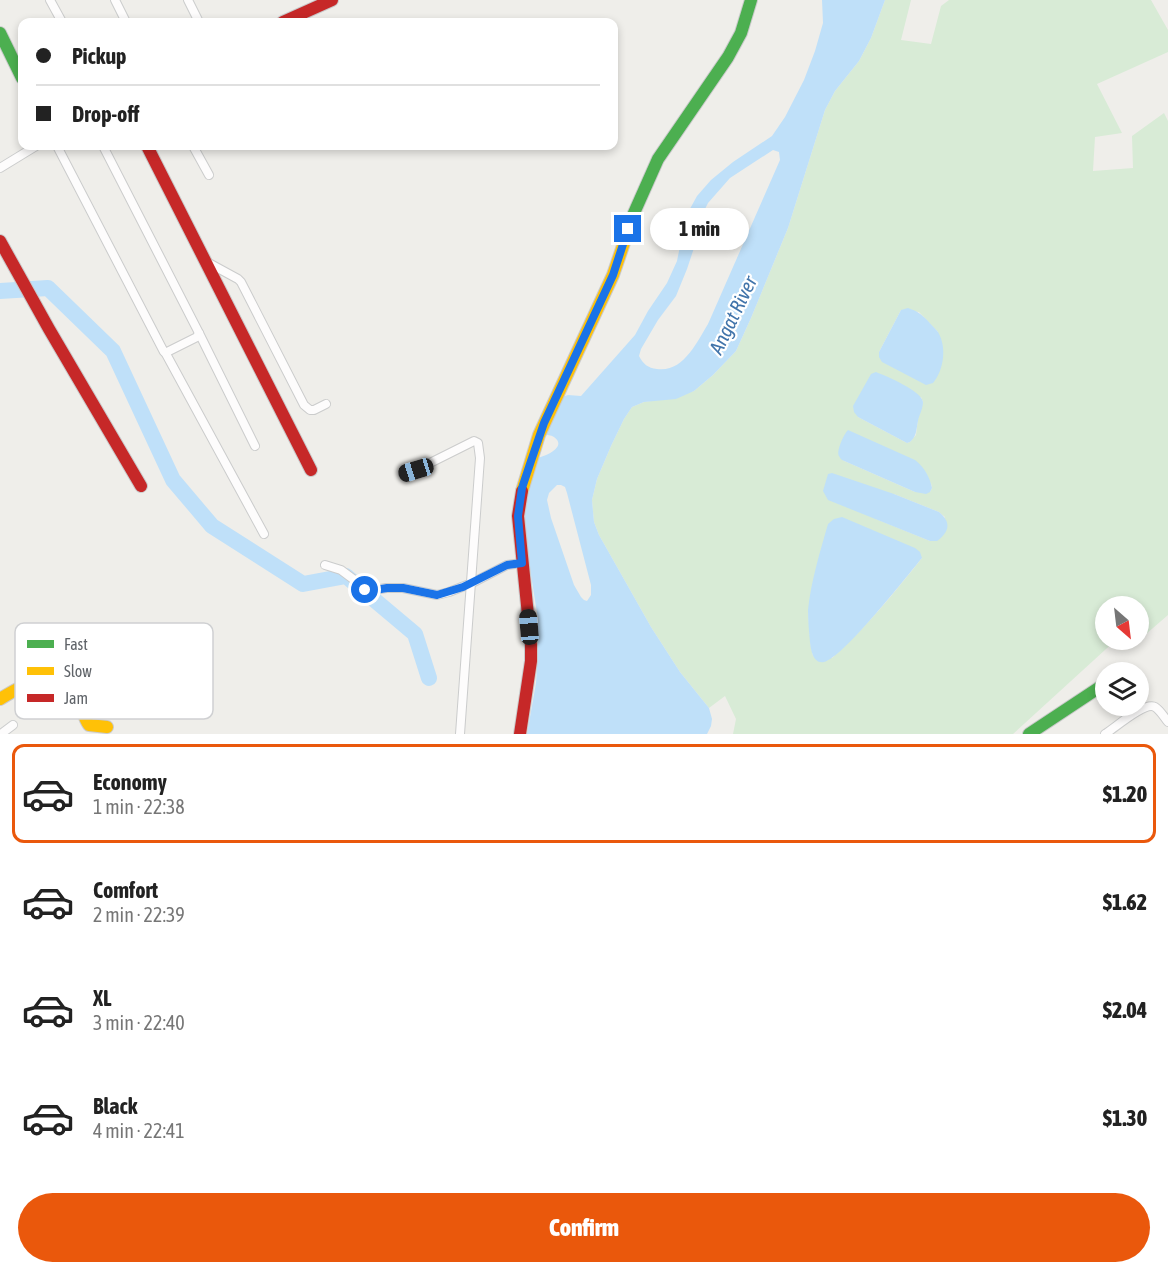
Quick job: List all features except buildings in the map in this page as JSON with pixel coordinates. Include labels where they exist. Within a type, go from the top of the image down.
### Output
[{"type":"street","points":[[50,0],[60,18]]},
{"type":"street","points":[[114,0],[124,18]]},
{"type":"street","points":[[188,0],[197,18]]},
{"type":"street","points":[[292,18],[332,0]]},
{"type":"street","points":[[520,734],[531,661],[518,516],[522,488],[539,435],[613,275],[634,213],[658,159],[728,57],[741,33],[752,0]]},
{"type":"street","points":[[0,33],[18,70]]},
{"type":"street","points":[[0,168],[29,150]]},
{"type":"street","points":[[59,150],[162,349],[264,534]]},
{"type":"street","points":[[105,150],[255,446]]},
{"type":"street","points":[[149,150],[311,470]]},
{"type":"street","points":[[195,150],[209,175]]},
{"type":"street","points":[[0,241],[141,486]]},
{"type":"street","points":[[205,260],[241,282],[304,405],[310,410],[326,404]]},
{"type":"street","points":[[165,352],[197,337],[199,333]]},
{"type":"street","points":[[404,474],[474,441],[478,443],[480,458],[460,734]]},
{"type":"street","points":[[325,565],[341,570],[369,591],[403,588],[437,595],[472,583],[507,565],[522,563]]},
{"type":"street","points":[[0,699],[15,690]]},
{"type":"street","points":[[1029,734],[1095,690]]},
{"type":"street","points":[[1106,734],[1149,705],[1166,715]]},
{"type":"street","points":[[84,719],[89,725],[107,727]]},
{"type":"street","points":[[1,734],[13,725]]},
{"type":"green space","points":[[885,0],[911,0],[901,40],[931,44],[941,6],[949,0],[1151,0],[1168,30],[1168,52],[1097,84],[1122,133],[1095,137],[1093,171],[1133,168],[1132,136],[1164,113],[1168,121],[1168,615],[1149,631],[1149,596],[1095,596],[1095,650],[1105,650],[1013,734],[733,734],[736,719],[725,696],[709,708],[680,672],[651,627],[599,535],[594,522],[592,500],[597,479],[624,419],[632,407],[644,402],[694,391],[736,351],[788,228],[825,110],[835,91],[859,61],[871,38]],"holes":[[[901,310],[919,312],[938,332],[879,357],[879,352]],[[921,397],[923,402],[916,435],[907,443],[858,417]],[[842,460],[931,483],[932,488],[930,492],[915,492]],[[894,494],[939,512],[945,517],[930,541],[876,519]],[[922,558],[868,623],[832,658],[813,656],[808,613]]]},
{"type":"water","name":"Angat River","points":[[822,0],[885,0],[871,38],[859,61],[835,91],[825,110],[788,228],[736,351],[694,391],[676,399],[644,402],[632,407],[611,446],[597,479],[592,500],[594,522],[599,535],[651,627],[680,672],[709,708],[711,726],[707,734],[527,734],[536,683],[538,619],[527,550],[523,500],[534,459],[552,452],[558,445],[554,437],[543,434],[559,398],[568,395],[581,396],[635,335],[667,283],[677,261],[686,216],[697,196],[711,180],[733,162],[772,136],[785,117],[804,80],[823,23]],"holes":[[[773,150],[779,152],[780,160],[708,324],[682,361],[666,369],[648,367],[639,356],[641,349],[676,296],[696,242],[698,223],[708,203],[730,178]],[[557,485],[565,487],[591,585],[591,595],[587,601],[581,597],[574,585],[551,518],[547,500],[549,493]]]},
{"type":"water","points":[[908,308],[919,313],[928,321],[938,332],[943,344],[940,372],[933,383],[926,385],[882,362],[879,357],[879,352],[901,310]]},
{"type":"water","points":[[876,372],[903,384],[917,393],[923,402],[915,435],[910,442],[907,443],[858,417],[854,412],[853,406],[871,374]]},
{"type":"water","points":[[848,430],[915,460],[928,476],[932,488],[930,492],[926,494],[915,492],[842,460],[838,454]]},
{"type":"water","points":[[832,473],[939,512],[946,519],[947,530],[937,541],[930,541],[828,500],[823,491],[828,474]]},
{"type":"water","points":[[842,517],[915,548],[920,552],[922,558],[845,647],[833,657],[820,662],[813,656],[810,645],[809,599],[828,524]]},
{"type":"waterway","points":[[0,291],[48,288],[113,351],[173,480],[212,526],[303,584],[346,576],[415,634],[429,678]]},
{"type":"traffic: fast","points":[[626,237],[658,159],[728,57],[741,33],[751,0]]},
{"type":"traffic: fast","points":[[0,33],[18,70]]},
{"type":"traffic: fast","points":[[1029,734],[1095,690]]},
{"type":"traffic: slow","points":[[522,491],[539,435],[613,275],[626,237]]},
{"type":"traffic: slow","points":[[0,699],[15,690]]},
{"type":"traffic: slow","points":[[85,719],[89,725],[107,727]]},
{"type":"traffic: jam","points":[[292,18],[332,0]]},
{"type":"traffic: jam","points":[[149,150],[311,470]]},
{"type":"traffic: jam","points":[[0,241],[141,486]]},
{"type":"traffic: jam","points":[[520,734],[531,661],[518,516],[522,491]]},
{"type":"route","points":[[365,590],[403,588],[437,595],[463,587],[507,565],[522,563],[518,516],[522,488],[539,435],[613,275],[628,229]]}]
